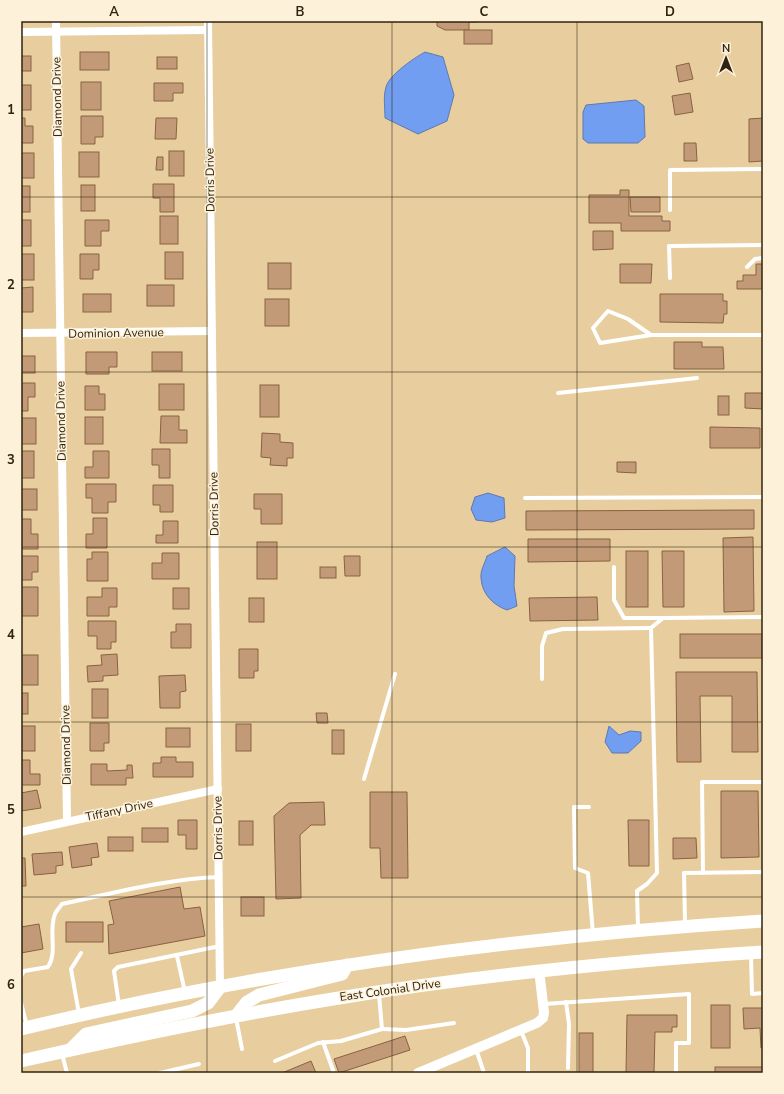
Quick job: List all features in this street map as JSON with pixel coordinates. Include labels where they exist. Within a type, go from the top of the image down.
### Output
[{"type":"highway","points":[[23,1031],[119,1007],[220,987],[347,965],[443,951],[593,934],[763,921]]},
{"type":"highway","name":"East Colonial Drive","points":[[21,1061],[236,1016],[379,992],[539,970],[757,952]]},
{"type":"highway","points":[[236,1016],[247,1002],[259,995],[342,974],[347,965]]},
{"type":"highway","points":[[65,1051],[86,1034],[192,1010],[208,1003],[220,987]]},
{"type":"street","name":"Diamond Drive","points":[[56,21],[59,333],[67,821]]},
{"type":"street","name":"Dorris Drive","points":[[208,21],[220,987]]},
{"type":"street","points":[[21,32],[208,30]]},
{"type":"street","name":"Dominion Avenue","points":[[21,333],[212,332]]},
{"type":"street","name":"Tiffany Drive","points":[[21,832],[218,789]]},
{"type":"street","points":[[418,1073],[537,1023],[543,1018],[544,1004],[539,970]]},
{"type":"lane","points":[[670,210],[670,170],[763,169]]},
{"type":"lane","points":[[670,278],[669,246],[763,245]]},
{"type":"lane","points":[[747,267],[754,259],[763,258]]},
{"type":"lane","points":[[650,335],[628,319],[608,311],[593,328],[600,343],[650,335],[763,335]]},
{"type":"lane","points":[[558,393],[696,378]]},
{"type":"lane","points":[[525,498],[763,497]]},
{"type":"lane","points":[[614,567],[614,600],[624,618],[763,617]]},
{"type":"lane","points":[[542,679],[542,646],[546,633],[563,629],[651,628],[662,618]]},
{"type":"lane","points":[[639,930],[637,891],[648,884],[657,873],[651,628]]},
{"type":"lane","points":[[364,778],[395,674]]},
{"type":"lane","points":[[703,873],[702,782],[763,782]]},
{"type":"lane","points":[[589,807],[574,807],[575,868],[588,873],[593,934]]},
{"type":"lane","points":[[685,926],[684,873],[763,872]]},
{"type":"lane","points":[[21,976],[24,972],[48,967],[52,961],[52,927],[55,914],[62,904],[152,885],[194,878],[219,877]]},
{"type":"lane","points":[[119,1007],[114,971],[118,967],[220,946]]},
{"type":"lane","points":[[757,952],[752,994],[763,993]]},
{"type":"lane","points":[[79,1016],[70,969],[81,953]]},
{"type":"lane","points":[[177,956],[186,994]]},
{"type":"lane","points":[[379,992],[382,1029]]},
{"type":"lane","points":[[544,1004],[689,994],[689,1043],[676,1043],[676,1073]]},
{"type":"lane","points":[[566,1002],[569,1024],[568,1068]]},
{"type":"lane","points":[[21,1003],[23,1031]]},
{"type":"lane","points":[[236,1016],[242,1049]]},
{"type":"lane","points":[[275,1061],[318,1043],[341,1041],[382,1029],[406,1030],[454,1023]]},
{"type":"lane","points":[[520,1030],[528,1048],[528,1073]]},
{"type":"lane","points":[[323,1042],[334,1073]]},
{"type":"lane","points":[[476,1049],[484,1073]]},
{"type":"lane","points":[[65,1051],[67,1073]]},
{"type":"lane","points":[[162,1073],[199,1064]]},
{"type":"water","points":[[425,52],[443,57],[454,95],[447,121],[418,134],[385,118],[384,102],[386,87],[392,77]]},
{"type":"water","points":[[636,100],[644,106],[645,137],[638,143],[588,143],[583,139],[583,112],[586,105]]},
{"type":"water","points":[[488,493],[504,498],[505,518],[492,522],[476,520],[471,509],[475,497]]},
{"type":"water","points":[[505,547],[515,556],[514,586],[517,606],[507,610],[493,602],[486,594],[482,584],[481,575],[487,556]]},
{"type":"water","points":[[609,726],[619,735],[630,731],[641,732],[641,741],[628,753],[612,753],[605,742]]},
{"type":"building","points":[[437,21],[477,22],[469,22],[469,30],[445,30],[437,26]]},
{"type":"building","points":[[464,30],[492,30],[492,44],[464,44]]},
{"type":"building","points":[[80,52],[109,52],[109,70],[80,70]]},
{"type":"building","points":[[21,56],[31,56],[31,71],[21,71]]},
{"type":"building","points":[[157,57],[177,57],[177,69],[157,69]]},
{"type":"building","points":[[689,63],[693,79],[679,82],[676,66]]},
{"type":"building","points":[[81,82],[101,82],[101,110],[81,110]]},
{"type":"building","points":[[154,83],[183,83],[183,93],[173,93],[173,101],[154,101]]},
{"type":"building","points":[[21,85],[31,85],[31,110],[21,110]]},
{"type":"building","points":[[690,93],[693,112],[675,115],[672,96]]},
{"type":"building","points":[[81,116],[103,116],[103,137],[95,137],[95,144],[81,144]]},
{"type":"building","points":[[21,118],[25,118],[25,126],[33,126],[33,143],[21,143]]},
{"type":"building","points":[[156,118],[177,118],[176,139],[155,139]]},
{"type":"building","points":[[763,118],[763,161],[749,162],[749,119]]},
{"type":"building","points":[[684,143],[696,143],[697,161],[684,161]]},
{"type":"building","points":[[169,151],[184,151],[184,176],[169,176]]},
{"type":"building","points":[[79,152],[99,152],[99,177],[79,177]]},
{"type":"building","points":[[21,153],[34,153],[34,178],[21,178]]},
{"type":"building","points":[[157,157],[163,157],[163,170],[156,170]]},
{"type":"building","points":[[153,184],[174,184],[174,212],[160,212],[160,198],[153,198]]},
{"type":"building","points":[[81,185],[95,185],[95,211],[81,211]]},
{"type":"building","points":[[21,186],[30,186],[30,212],[21,212]]},
{"type":"building","points":[[620,190],[629,190],[629,216],[662,216],[662,221],[670,221],[670,231],[621,231],[621,223],[589,223],[589,195],[620,195]]},
{"type":"building","points":[[630,197],[660,197],[660,212],[631,212]]},
{"type":"building","points":[[160,216],[178,216],[178,244],[160,244]]},
{"type":"building","points":[[21,220],[31,220],[31,246],[21,246]]},
{"type":"building","points":[[85,220],[109,220],[109,231],[101,231],[101,246],[85,246]]},
{"type":"building","points":[[593,231],[613,231],[613,249],[593,250]]},
{"type":"building","points":[[165,252],[183,252],[183,279],[165,279]]},
{"type":"building","points":[[21,254],[34,254],[34,280],[21,280]]},
{"type":"building","points":[[80,254],[99,254],[99,270],[93,270],[93,279],[80,279]]},
{"type":"building","points":[[268,263],[291,263],[291,289],[268,289]]},
{"type":"building","points":[[620,264],[652,264],[651,283],[620,283]]},
{"type":"building","points":[[756,264],[763,264],[763,289],[737,289],[737,281],[743,281],[743,275],[756,275]]},
{"type":"building","points":[[147,285],[174,285],[174,306],[147,306]]},
{"type":"building","points":[[33,287],[33,312],[21,312],[21,288]]},
{"type":"building","points":[[83,294],[111,294],[111,312],[83,312]]},
{"type":"building","points":[[660,294],[723,294],[723,301],[727,301],[727,314],[724,314],[723,323],[660,322]]},
{"type":"building","points":[[265,299],[289,299],[289,326],[265,326]]},
{"type":"building","points":[[674,342],[702,342],[702,347],[723,347],[724,369],[674,369]]},
{"type":"building","points":[[86,352],[117,352],[117,367],[109,367],[109,374],[86,374]]},
{"type":"building","points":[[152,352],[182,352],[182,371],[152,371]]},
{"type":"building","points":[[21,356],[35,356],[35,373],[21,373]]},
{"type":"building","points":[[21,383],[35,383],[35,397],[28,397],[28,411],[21,411]]},
{"type":"building","points":[[159,384],[184,384],[184,410],[159,410]]},
{"type":"building","points":[[260,385],[279,385],[279,417],[260,417]]},
{"type":"building","points":[[85,386],[99,386],[99,394],[105,394],[105,410],[85,410]]},
{"type":"building","points":[[745,393],[763,393],[763,409],[745,408]]},
{"type":"building","points":[[718,396],[729,396],[729,415],[718,415]]},
{"type":"building","points":[[161,416],[179,416],[179,430],[187,430],[187,443],[160,443]]},
{"type":"building","points":[[85,417],[103,417],[103,444],[85,444]]},
{"type":"building","points":[[21,418],[36,418],[36,444],[21,444]]},
{"type":"building","points":[[710,427],[760,428],[760,448],[710,448]]},
{"type":"building","points":[[262,433],[280,434],[280,442],[293,443],[293,458],[287,458],[287,466],[270,465],[271,458],[261,457]]},
{"type":"building","points":[[152,449],[170,449],[170,478],[159,478],[159,465],[152,465]]},
{"type":"building","points":[[21,451],[34,451],[34,478],[21,478]]},
{"type":"building","points":[[93,451],[109,451],[109,478],[85,478],[85,467],[93,467]]},
{"type":"building","points":[[617,462],[636,462],[636,473],[617,472]]},
{"type":"building","points":[[86,484],[116,484],[116,502],[108,502],[108,513],[92,513],[92,498],[86,498]]},
{"type":"building","points":[[153,485],[173,485],[173,512],[160,512],[160,505],[153,505]]},
{"type":"building","points":[[21,489],[37,489],[37,510],[21,510]]},
{"type":"building","points":[[254,494],[282,494],[282,524],[261,524],[261,509],[254,509]]},
{"type":"building","points":[[754,510],[754,529],[526,530],[526,511]]},
{"type":"building","points":[[93,518],[107,518],[107,548],[86,548],[86,534],[93,534]]},
{"type":"building","points":[[21,519],[31,519],[31,534],[38,534],[38,549],[21,549]]},
{"type":"building","points":[[163,521],[178,521],[178,543],[156,543],[156,535],[163,535]]},
{"type":"building","points":[[753,537],[754,611],[724,612],[723,538]]},
{"type":"building","points":[[528,539],[610,539],[610,561],[528,562]]},
{"type":"building","points":[[257,542],[277,542],[277,579],[257,579]]},
{"type":"building","points":[[626,551],[648,551],[648,607],[626,607]]},
{"type":"building","points":[[662,551],[684,551],[684,607],[663,607]]},
{"type":"building","points":[[92,552],[108,552],[108,581],[87,581],[87,559],[92,559]]},
{"type":"building","points":[[162,553],[179,553],[179,579],[152,579],[152,563],[162,563]]},
{"type":"building","points":[[21,556],[38,556],[38,572],[32,572],[32,580],[21,580]]},
{"type":"building","points":[[344,556],[360,556],[360,576],[345,576]]},
{"type":"building","points":[[320,567],[336,567],[336,578],[320,578]]},
{"type":"building","points":[[21,587],[38,587],[38,616],[22,616]]},
{"type":"building","points":[[102,588],[117,588],[117,607],[109,607],[109,616],[87,616],[87,597],[102,597]]},
{"type":"building","points":[[173,588],[189,588],[189,609],[173,609]]},
{"type":"building","points":[[597,597],[598,620],[530,621],[529,598]]},
{"type":"building","points":[[249,598],[264,598],[264,622],[249,622]]},
{"type":"building","points":[[88,621],[116,621],[116,642],[111,642],[111,649],[97,649],[97,636],[88,636]]},
{"type":"building","points":[[176,624],[191,624],[191,648],[171,648],[171,632],[176,632]]},
{"type":"building","points":[[680,634],[762,634],[762,658],[680,658]]},
{"type":"building","points":[[239,649],[258,649],[258,671],[254,671],[254,678],[239,678]]},
{"type":"building","points":[[117,654],[118,675],[103,676],[103,681],[88,682],[87,666],[102,665],[101,655]]},
{"type":"building","points":[[21,655],[38,655],[38,685],[21,685]]},
{"type":"building","points":[[676,672],[757,672],[758,752],[732,752],[732,696],[700,696],[701,762],[677,762]]},
{"type":"building","points":[[185,675],[186,691],[180,692],[180,708],[160,708],[159,676]]},
{"type":"building","points":[[92,689],[108,689],[108,718],[92,718]]},
{"type":"building","points":[[21,693],[28,693],[28,714],[21,714]]},
{"type":"building","points":[[316,713],[327,713],[328,723],[317,723]]},
{"type":"building","points":[[90,723],[109,723],[109,743],[104,743],[104,751],[90,751]]},
{"type":"building","points":[[236,724],[251,724],[251,751],[236,751]]},
{"type":"building","points":[[21,726],[35,726],[35,751],[21,751]]},
{"type":"building","points":[[166,728],[190,728],[190,747],[166,747]]},
{"type":"building","points":[[332,730],[344,730],[344,754],[332,754]]},
{"type":"building","points":[[161,757],[176,757],[176,762],[193,762],[193,777],[153,777],[153,763],[161,763]]},
{"type":"building","points":[[21,760],[30,760],[30,774],[40,774],[40,785],[21,785]]},
{"type":"building","points":[[91,764],[107,764],[107,771],[127,770],[127,765],[132,765],[133,778],[126,778],[126,785],[91,785]]},
{"type":"building","points":[[37,790],[41,808],[21,811],[21,793]]},
{"type":"building","points":[[721,791],[758,791],[759,857],[721,858]]},
{"type":"building","points":[[370,792],[407,792],[408,878],[381,878],[380,848],[370,848]]},
{"type":"building","points":[[324,802],[325,825],[311,825],[300,835],[301,898],[276,899],[274,816],[289,803]]},
{"type":"building","points":[[178,820],[197,820],[197,849],[186,849],[186,835],[178,835]]},
{"type":"building","points":[[628,820],[649,820],[649,866],[629,866]]},
{"type":"building","points":[[239,821],[253,821],[253,845],[239,845]]},
{"type":"building","points":[[142,828],[168,828],[168,842],[142,842]]},
{"type":"building","points":[[108,837],[133,837],[133,851],[108,851]]},
{"type":"building","points":[[673,838],[696,838],[697,858],[673,859]]},
{"type":"building","points":[[97,843],[99,857],[91,858],[92,865],[72,868],[69,847]]},
{"type":"building","points":[[62,852],[63,865],[56,866],[56,873],[34,875],[32,854]]},
{"type":"building","points":[[21,858],[25,858],[26,886],[21,886]]},
{"type":"building","points":[[180,887],[184,909],[200,907],[205,936],[109,954],[108,925],[114,924],[109,901]]},
{"type":"building","points":[[241,897],[264,897],[264,916],[241,916]]},
{"type":"building","points":[[66,922],[103,922],[103,942],[66,942]]},
{"type":"building","points":[[39,924],[43,949],[21,953],[21,927]]},
{"type":"building","points":[[711,1005],[730,1005],[730,1048],[711,1048]]},
{"type":"building","points":[[743,1008],[763,1008],[763,1048],[761,1048],[760,1028],[744,1029]]},
{"type":"building","points":[[627,1015],[677,1015],[677,1027],[672,1027],[672,1032],[655,1032],[654,1073],[626,1073]]},
{"type":"building","points":[[579,1033],[593,1033],[593,1073],[579,1073]]},
{"type":"building","points":[[405,1036],[410,1050],[339,1073],[334,1059]]},
{"type":"building","points":[[311,1061],[316,1073],[282,1073]]},
{"type":"building","points":[[715,1067],[763,1067],[763,1073],[715,1073]]}]
